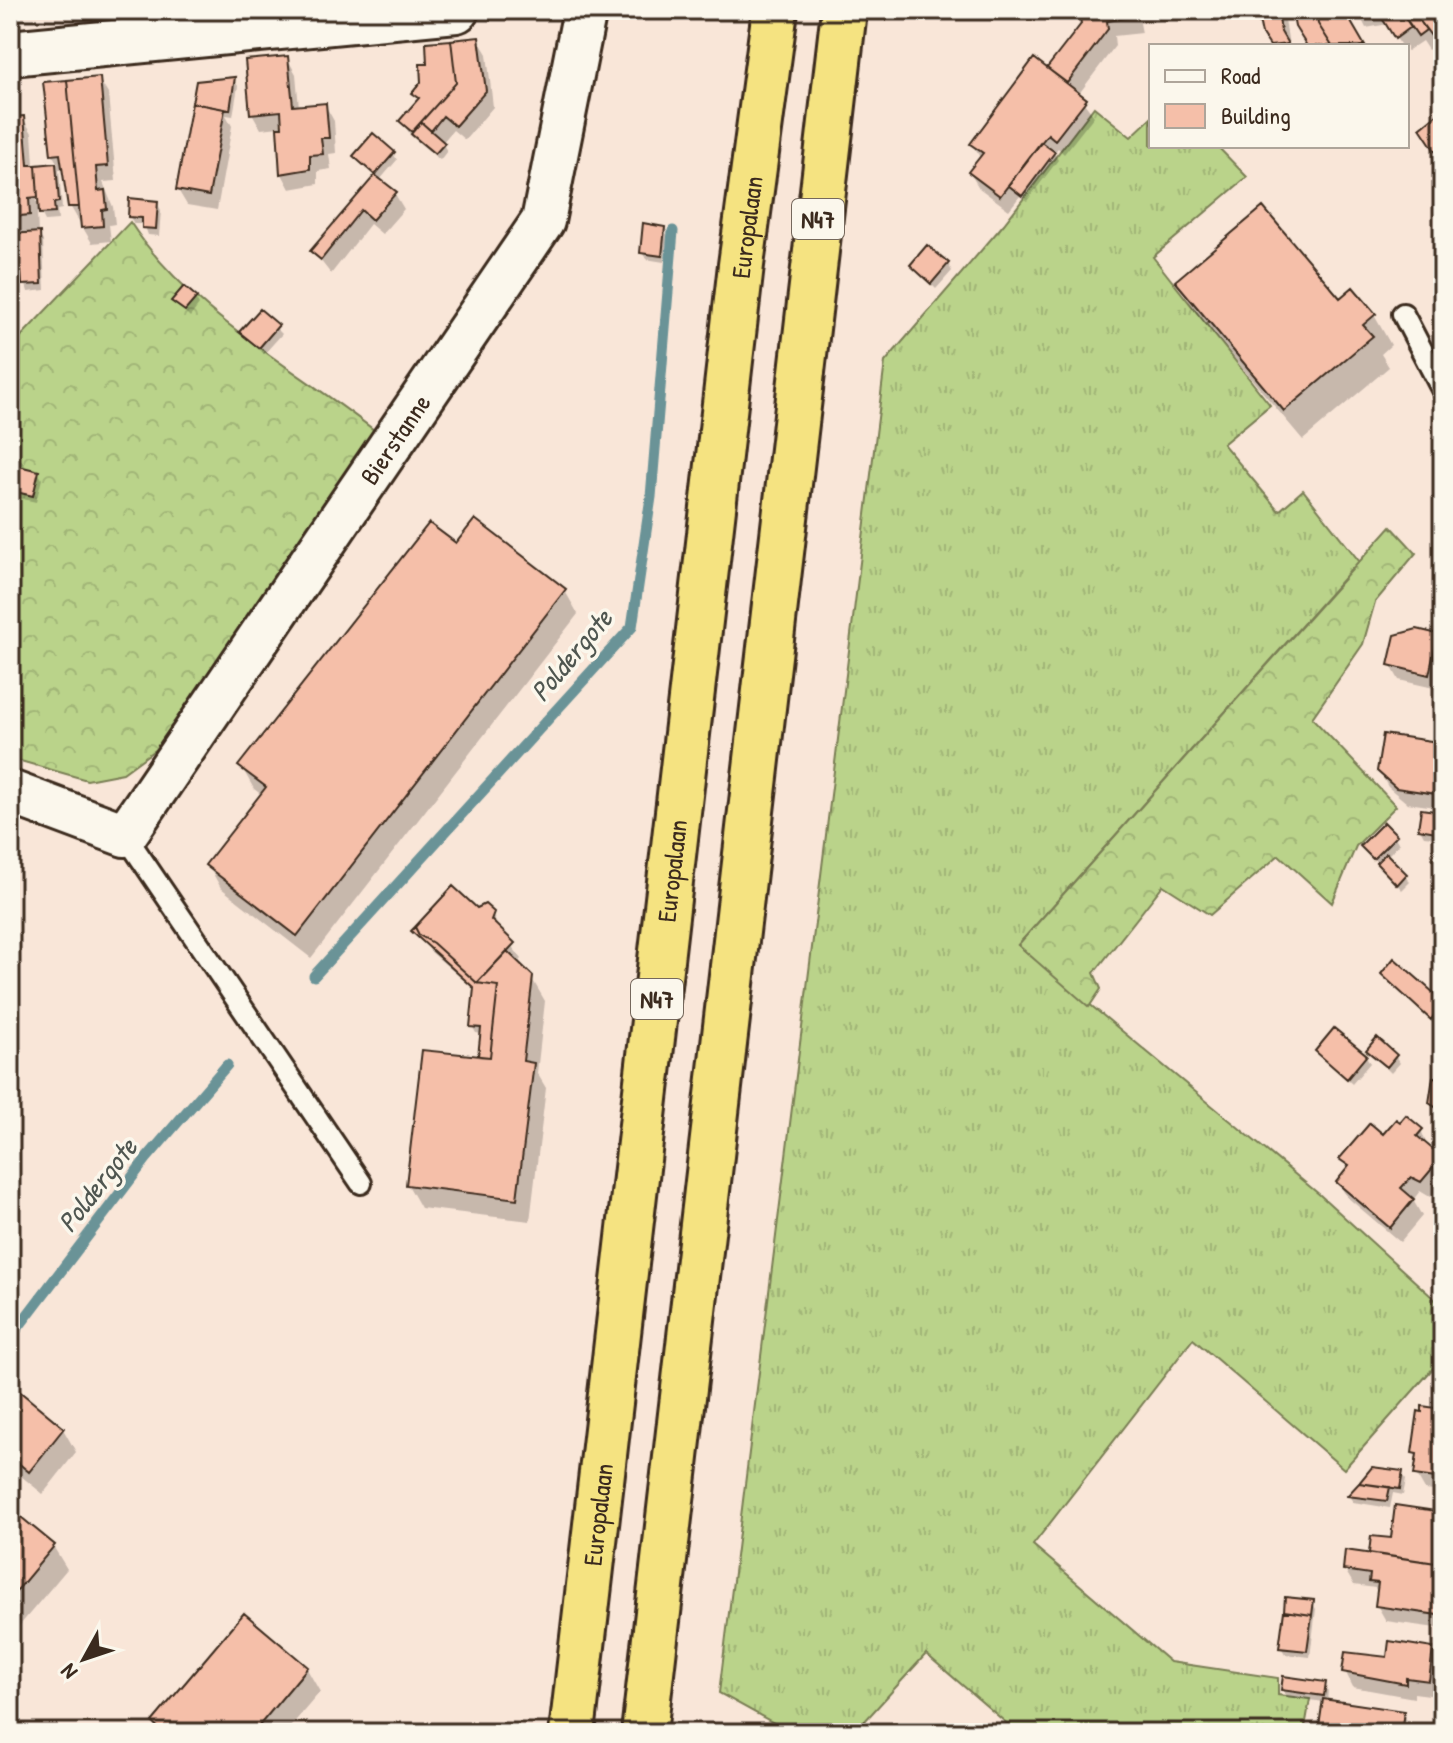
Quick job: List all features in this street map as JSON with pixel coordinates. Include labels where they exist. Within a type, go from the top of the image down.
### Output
[{"type":"highway","name":"Europalaan","points":[[572,1733],[741,265],[775,10]]},
{"type":"highway","name":"N47","points":[[644,1733],[844,10]]},
{"type":"street","points":[[10,53],[456,10]]},
{"type":"street","name":"Bierstanne","points":[[125,835],[543,221],[585,10]]},
{"type":"street","points":[[10,792],[125,835]]},
{"type":"lane","points":[[1403,314],[1443,391]]},
{"type":"lane","points":[[125,835],[361,1183]]},
{"type":"green space","points":[[1094,107],[1131,137],[1149,120],[1149,148],[1219,148],[1247,177],[1153,257],[1270,405],[1223,444],[1279,511],[1303,490],[1359,561],[1018,945],[1320,1195],[1443,1307],[1443,1357],[1344,1469],[1193,1339],[1033,1545],[1170,1662],[1278,1678],[1278,1695],[1310,1699],[1304,1733],[1018,1733],[926,1654],[854,1733],[792,1733],[719,1693],[885,362],[1004,224]]},
{"type":"green space","points":[[130,222],[183,286],[248,339],[384,438],[183,729],[123,773],[87,780],[10,758],[10,348]]},
{"type":"green space","points":[[1391,526],[1416,553],[1375,602],[1363,644],[1312,718],[1396,806],[1356,846],[1332,903],[1279,855],[1210,915],[1163,885],[1094,973],[1101,989],[1089,1007],[1018,945]]},
{"type":"building","points":[[1079,10],[1133,10],[1134,17],[1107,21],[1108,29],[1067,83],[1047,68],[1081,24]]},
{"type":"building","points":[[1257,10],[1278,10],[1281,32],[1288,44],[1269,44],[1262,34]]},
{"type":"building","points":[[1287,10],[1316,10],[1318,24],[1331,44],[1306,44],[1295,27],[1292,11]]},
{"type":"building","points":[[1316,10],[1344,10],[1364,44],[1331,44],[1318,24]]},
{"type":"building","points":[[1377,10],[1400,10],[1411,27],[1395,39]]},
{"type":"building","points":[[1400,10],[1427,10],[1430,13],[1420,21],[1426,30],[1418,36]]},
{"type":"building","points":[[1427,10],[1440,10],[1443,14],[1443,32],[1434,40],[1420,21],[1430,13]]},
{"type":"building","points":[[479,37],[486,91],[455,126],[443,116],[431,131],[421,122],[456,83],[451,40]]},
{"type":"building","points":[[451,40],[456,83],[412,132],[399,121],[419,98],[412,93],[421,82],[420,64],[427,64],[426,42]]},
{"type":"building","points":[[288,56],[293,106],[326,103],[329,138],[321,138],[323,154],[310,155],[310,169],[280,174],[277,127],[282,127],[281,111],[250,114],[245,60]]},
{"type":"building","points":[[1034,58],[1087,99],[1055,140],[1048,134],[1000,196],[968,172],[983,153],[970,144]]},
{"type":"building","points":[[100,77],[108,166],[96,167],[98,191],[105,190],[107,209],[102,210],[103,226],[81,228],[67,80]]},
{"type":"building","points":[[235,77],[230,110],[192,103],[196,81]]},
{"type":"building","points":[[67,80],[79,207],[68,207],[60,154],[51,155],[43,82]]},
{"type":"building","points":[[192,103],[225,109],[209,196],[176,190]]},
{"type":"building","points":[[1443,109],[1443,163],[1420,128]]},
{"type":"building","points":[[24,116],[28,165],[36,165],[38,197],[29,198],[30,215],[10,217],[10,117]]},
{"type":"building","points":[[421,122],[445,143],[435,154],[411,134]]},
{"type":"building","points":[[373,133],[395,152],[375,175],[353,156]]},
{"type":"building","points":[[1041,142],[1055,152],[1022,196],[1008,185]]},
{"type":"building","points":[[56,163],[59,202],[54,203],[55,213],[39,214],[36,165]]},
{"type":"building","points":[[375,175],[397,192],[372,220],[361,210],[321,260],[310,251]]},
{"type":"building","points":[[129,198],[158,201],[156,229],[142,228],[142,218],[128,217]]},
{"type":"building","points":[[1263,207],[1340,298],[1353,287],[1376,314],[1363,325],[1373,336],[1284,411],[1175,281]]},
{"type":"building","points":[[643,223],[665,227],[662,256],[640,253]]},
{"type":"building","points":[[40,232],[42,284],[22,285],[21,270],[10,271],[10,234]]},
{"type":"building","points":[[927,245],[949,263],[931,284],[910,265]]},
{"type":"building","points":[[184,286],[197,297],[185,311],[171,301]]},
{"type":"building","points":[[260,309],[279,325],[259,348],[239,332]]},
{"type":"building","points":[[19,466],[39,471],[33,496],[12,491]]},
{"type":"building","points":[[475,519],[566,589],[297,936],[205,865],[266,787],[238,766],[429,523],[456,543]]},
{"type":"building","points":[[1417,629],[1438,634],[1429,675],[1388,665],[1395,635]]},
{"type":"building","points":[[1383,734],[1438,742],[1443,749],[1443,795],[1396,788],[1377,771]]},
{"type":"building","points":[[1421,809],[1443,812],[1443,833],[1418,829]]},
{"type":"building","points":[[1384,822],[1397,835],[1373,859],[1360,846]]},
{"type":"building","points":[[1386,853],[1407,874],[1397,885],[1376,863]]},
{"type":"building","points":[[453,886],[477,908],[485,904],[494,912],[491,920],[515,943],[477,983],[433,943],[419,935],[415,927]]},
{"type":"building","points":[[415,927],[419,935],[433,943],[477,983],[498,986],[490,1057],[478,1056],[481,1028],[470,1027],[474,988],[411,931]]},
{"type":"building","points":[[507,951],[533,976],[523,1061],[534,1063],[517,1199],[406,1185],[422,1050],[490,1057],[498,986],[477,983]]},
{"type":"building","points":[[1394,958],[1443,1001],[1431,1020],[1381,974]]},
{"type":"building","points":[[1334,1028],[1367,1055],[1347,1079],[1315,1051]]},
{"type":"building","points":[[1377,1037],[1397,1055],[1387,1067],[1366,1050]]},
{"type":"building","points":[[1433,1077],[1443,1078],[1443,1112],[1429,1103]]},
{"type":"building","points":[[1406,1115],[1423,1129],[1417,1136],[1442,1157],[1421,1182],[1411,1177],[1401,1188],[1414,1199],[1390,1228],[1336,1182],[1349,1166],[1339,1159],[1370,1123],[1383,1134],[1396,1119],[1400,1122]]},
{"type":"building","points":[[12,1385],[64,1428],[29,1472],[10,1456]]},
{"type":"building","points":[[1422,1406],[1443,1409],[1443,1479],[1414,1475],[1417,1454],[1412,1453],[1418,1411],[1422,1412]]},
{"type":"building","points":[[1372,1467],[1403,1471],[1400,1489],[1359,1483]]},
{"type":"building","points":[[1359,1483],[1390,1487],[1387,1501],[1347,1496]]},
{"type":"building","points":[[1395,1505],[1443,1512],[1443,1564],[1369,1553],[1371,1536],[1391,1538]]},
{"type":"building","points":[[10,1508],[55,1545],[10,1599]]},
{"type":"building","points":[[1345,1550],[1443,1564],[1438,1615],[1375,1606],[1378,1583],[1369,1582],[1370,1574],[1343,1570]]},
{"type":"building","points":[[1285,1597],[1314,1600],[1312,1615],[1284,1611]]},
{"type":"building","points":[[1284,1611],[1312,1615],[1307,1651],[1279,1648]]},
{"type":"building","points":[[244,1613],[308,1667],[253,1733],[164,1733],[152,1722]]},
{"type":"building","points":[[1389,1641],[1433,1648],[1429,1681],[1406,1678],[1406,1684],[1342,1672],[1345,1652],[1387,1657]]},
{"type":"building","points":[[1283,1676],[1326,1682],[1324,1696],[1281,1690]]},
{"type":"building","points":[[1323,1699],[1404,1711],[1401,1733],[1318,1733]]},
{"type":"building","points":[[865,1722],[882,1733],[858,1733]]},
{"type":"waterway","name":"Poldergote","points":[[314,976],[632,627],[651,497],[673,231]]},
{"type":"waterway","name":"Poldergote","points":[[10,1338],[146,1159],[227,1065]]}]
